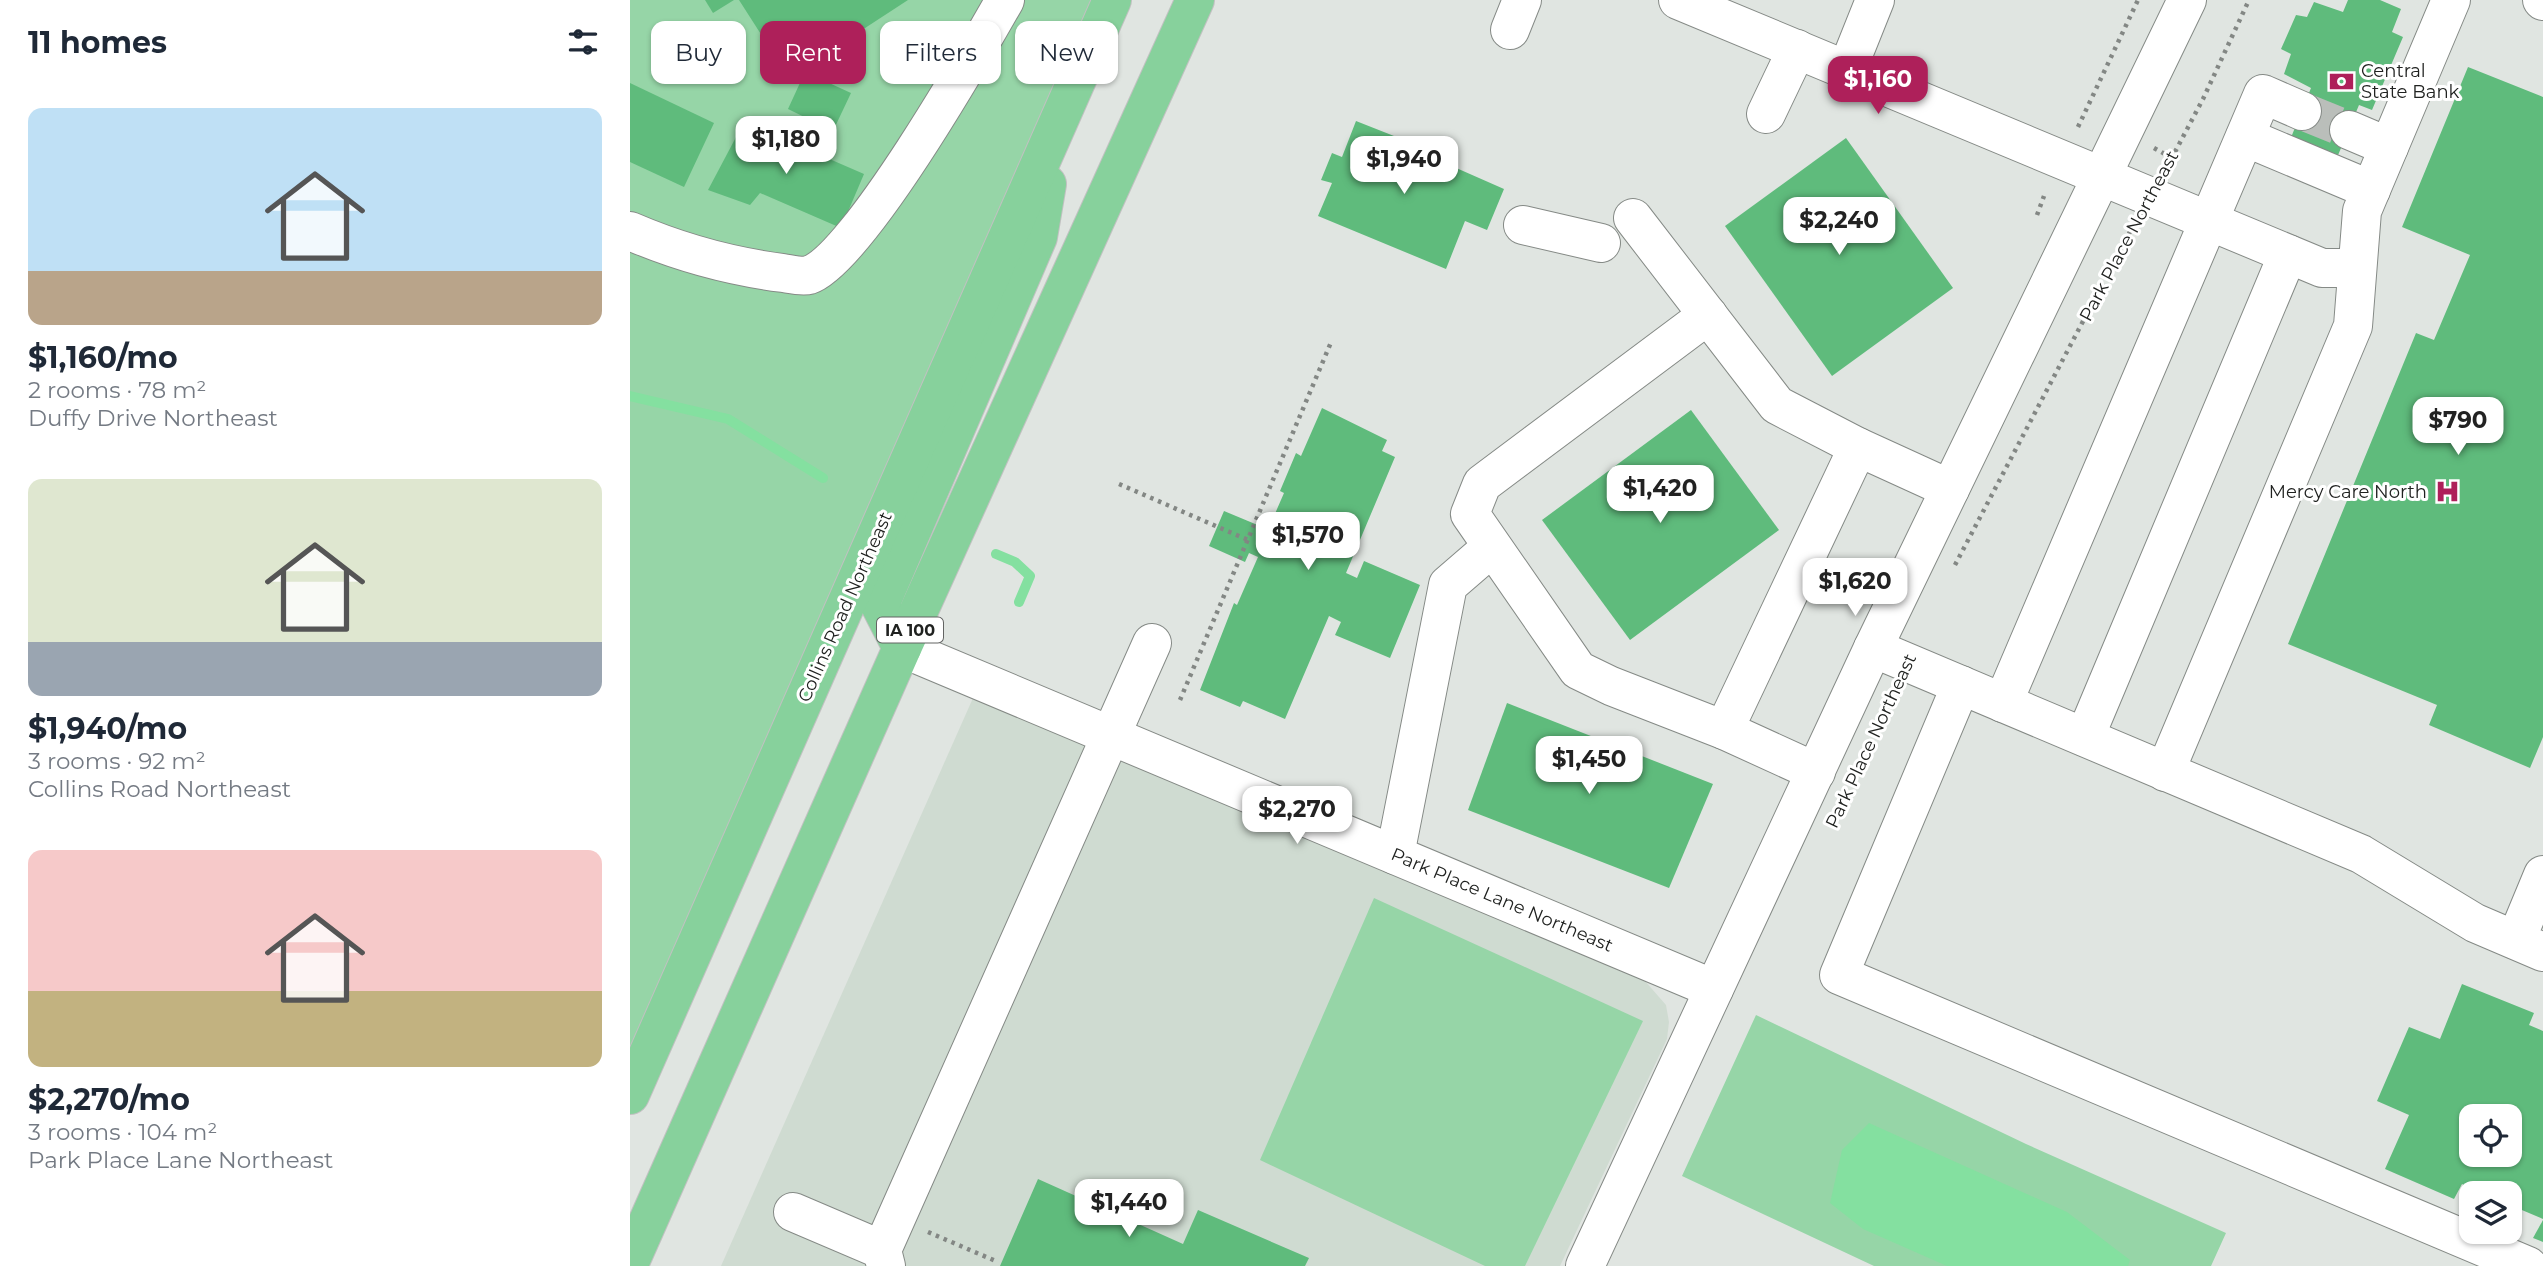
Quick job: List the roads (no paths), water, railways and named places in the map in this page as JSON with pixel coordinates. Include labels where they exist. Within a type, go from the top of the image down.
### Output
[{"type":"highway","name":"Collins Road Northeast","points":[[630,1095],[1112,0]]},
{"type":"highway","name":"IA 100","points":[[630,1262],[902,648],[1195,0]]},
{"type":"highway","name":"Collins Road Northeast","points":[[902,648],[880,606],[1038,236],[1059,120]]},
{"type":"street","points":[[630,231],[681,253],[756,269],[808,276],[836,258],[878,202],[951,95],[1005,0]]},
{"type":"street","points":[[1678,0],[2322,268],[2357,268]]},
{"type":"street","points":[[1847,70],[1875,0]]},
{"type":"street","points":[[1585,1266],[1873,648],[2187,0]]},
{"type":"street","points":[[2165,772],[2353,326],[2362,211],[2451,0]]},
{"type":"street","points":[[1766,114],[1797,50]]},
{"type":"street","points":[[2003,703],[2263,94],[2302,111]]},
{"type":"street","points":[[2349,131],[2389,147]]},
{"type":"street","points":[[2245,137],[2371,190]]},
{"type":"street","points":[[1633,218],[1777,405],[1858,447],[1950,489]]},
{"type":"street","points":[[1523,225],[1601,243]]},
{"type":"street","points":[[2085,737],[2288,254]]},
{"type":"street","points":[[1708,315],[1482,484],[1470,514],[1578,670],[1611,686],[1724,730],[1816,772]]},
{"type":"street","points":[[1724,730],[1858,447]]},
{"type":"street","points":[[1395,855],[1448,585],[1492,547]]},
{"type":"street","points":[[793,1212],[888,1244],[1152,643]]},
{"type":"street","name":"Park Place Lane Northeast","points":[[902,648],[1714,989]]},
{"type":"street","points":[[1873,648],[2361,854],[2475,923],[2529,946],[2543,875]]},
{"type":"street","points":[[1961,685],[1839,975],[2528,1266]]},
{"type":"waterway","points":[[630,396],[728,419],[823,478]]},
{"type":"waterway","points":[[996,554],[1015,562],[1030,576],[1019,602]]},
{"type":"tunnel","points":[[2302,111],[2349,130]]},
{"type":"place","name":"Central State Bank","points":[[2341,81]]},
{"type":"place","name":"Mercy Care North","points":[[2447,492]]}]
